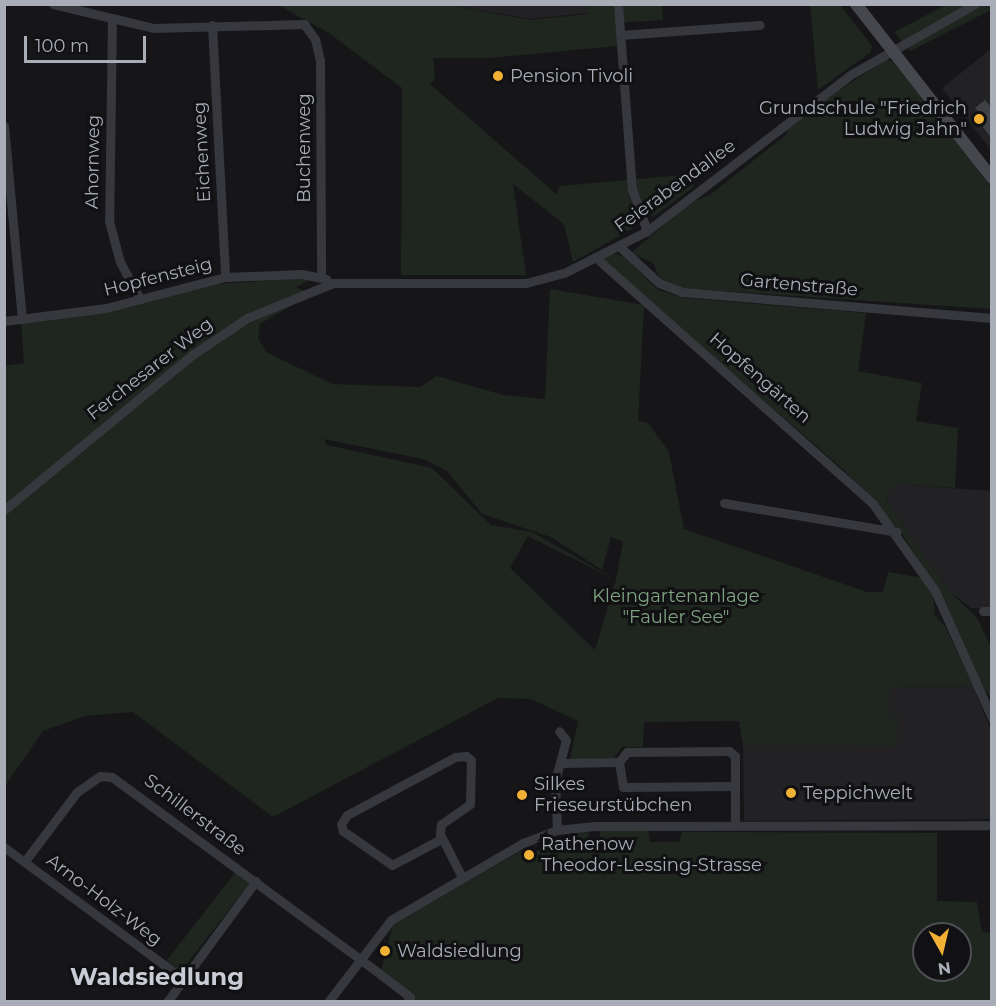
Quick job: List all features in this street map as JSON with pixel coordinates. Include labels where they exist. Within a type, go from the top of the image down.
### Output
[{"type":"main road","points":[[856,4],[992,178]]},
{"type":"street","points":[[53,4],[154,28],[212,26]]},
{"type":"street","points":[[618,4],[632,189],[646,231]]},
{"type":"street","name":"Feierabendallee","points":[[599,255],[621,247],[646,231],[823,94],[891,48],[975,4]]},
{"type":"street","name":"Ahornweg","points":[[112,18],[109,221],[120,262],[140,299]]},
{"type":"street","name":"Buchenweg","points":[[212,26],[304,24],[315,39],[320,67],[321,277]]},
{"type":"street","points":[[620,35],[760,25]]},
{"type":"street","name":"Eichenweg","points":[[212,26],[225,277]]},
{"type":"street","points":[[4,126],[22,319]]},
{"type":"street","name":"Gartenstraße","points":[[621,247],[659,283],[682,292],[992,318]]},
{"type":"street","name":"Ferchesarer Weg","points":[[4,510],[222,334],[278,304],[333,283],[538,282],[599,255]]},
{"type":"street","name":"Hopfengärten","points":[[599,255],[840,470],[897,532],[934,591],[992,718]]},
{"type":"street","name":"Hopfensteig","points":[[4,321],[140,299],[225,277],[321,277]]},
{"type":"street","name":"Ferchesarer Weg","points":[[321,277],[333,283]]},
{"type":"street","points":[[724,503],[774,517],[897,532]]},
{"type":"street","points":[[557,830],[555,781],[566,740],[559,731]]},
{"type":"street","points":[[735,786],[623,787],[619,762],[627,752],[729,751],[735,756],[735,786],[735,825]]},
{"type":"street","points":[[441,839],[392,865],[343,831],[341,824],[347,815],[455,757],[466,756],[471,760],[470,804],[441,824],[441,839],[462,877]]},
{"type":"street","points":[[560,763],[619,762]]},
{"type":"street","name":"Schillerstraße","points":[[25,861],[77,792],[100,776],[112,777],[256,881],[410,997],[407,1002]]},
{"type":"street","points":[[328,1002],[358,958],[391,920],[462,877],[557,830],[735,825],[992,825]]},
{"type":"street","name":"Arno-Holz-Weg","points":[[4,846],[183,979]]},
{"type":"street","points":[[166,1002],[256,881]]},
{"type":"shaded area","points":[[452,5],[586,5],[587,13],[530,19]]},
{"type":"shaded area","name":"Grundschule \"Friedrich Ludwig Jahn\"","points":[[991,49],[991,150],[942,88]]},
{"type":"shaded area","points":[[896,484],[991,491],[991,609],[971,608],[949,591],[888,504],[887,493]]},
{"type":"shaded area","points":[[973,686],[991,730],[991,819],[744,821],[743,745],[897,746],[898,719],[889,718],[890,687]]},
{"type":"green space","points":[[278,5],[450,5],[530,20],[587,14],[587,5],[662,5],[663,20],[616,23],[617,46],[489,58],[433,58],[435,79],[430,84],[556,194],[560,186],[683,175],[695,186],[653,217],[641,201],[629,204],[632,229],[573,262],[564,224],[513,184],[526,275],[401,275],[402,88],[329,33]]},
{"type":"green space","points":[[810,5],[840,5],[872,46],[871,52],[818,90]]},
{"type":"green space","points":[[946,5],[991,5],[991,10],[910,51],[894,32]]},
{"type":"green space","points":[[886,60],[892,61],[943,122],[991,188],[991,309],[678,288],[659,277],[653,263],[631,253],[690,203],[710,195],[787,134],[786,128],[818,104]]},
{"type":"green space","points":[[612,254],[623,256],[658,290],[684,298],[866,313],[858,371],[922,383],[916,421],[958,428],[955,488],[896,484],[887,493],[888,504],[949,591],[977,618],[991,647],[991,697],[975,679],[938,591],[902,534],[843,469],[600,259]]},
{"type":"green space","name":"Kleingartenanlage \"Fauler See\"","points":[[313,278],[296,287],[310,294],[260,324],[258,338],[266,352],[332,384],[420,387],[437,376],[503,395],[545,399],[550,289],[644,305],[638,421],[648,423],[669,452],[684,529],[867,592],[883,592],[888,572],[924,578],[933,594],[935,615],[946,628],[973,686],[890,687],[889,718],[898,718],[897,746],[743,745],[739,721],[644,722],[643,747],[622,747],[614,758],[570,760],[578,721],[531,699],[498,698],[273,817],[133,712],[85,716],[43,731],[5,786],[4,366],[24,363],[21,323],[196,285]],"holes":[[[324,439],[423,459],[447,471],[482,514],[551,537],[602,570],[611,537],[623,542],[616,580],[532,532],[491,525],[432,468],[327,445]],[[528,536],[616,580],[595,650],[510,568]]]},
{"type":"green space","points":[[648,829],[650,842],[679,842],[682,832],[937,833],[937,901],[977,902],[982,932],[991,933],[991,1001],[412,1001],[381,971],[393,925],[529,846],[532,852],[570,840],[570,833],[588,831],[589,837],[600,837],[600,831]]},
{"type":"green space","points":[[235,873],[249,884],[181,972],[167,960]]},
{"type":"building","name":"Grundschule \"Friedrich Ludwig Jahn\"","points":[[985,100],[992,108],[992,139],[977,119],[982,116],[975,108]]},
{"type":"place","name":"Pension Tivoli","points":[[498,76]]},
{"type":"place","name":"Grundschule \"Friedrich Ludwig Jahn\"","points":[[979,119]]},
{"type":"place","name":"Teppichwelt","points":[[791,793]]},
{"type":"place","name":"Silkes Frieseurstübchen","points":[[522,795]]},
{"type":"place","name":"Rathenow Theodor-Lessing-Strasse","points":[[529,855]]},
{"type":"place","name":"Waldsiedlung","points":[[385,951]]},
{"type":"district","name":"Waldsiedlung","points":[[157,977]]}]
